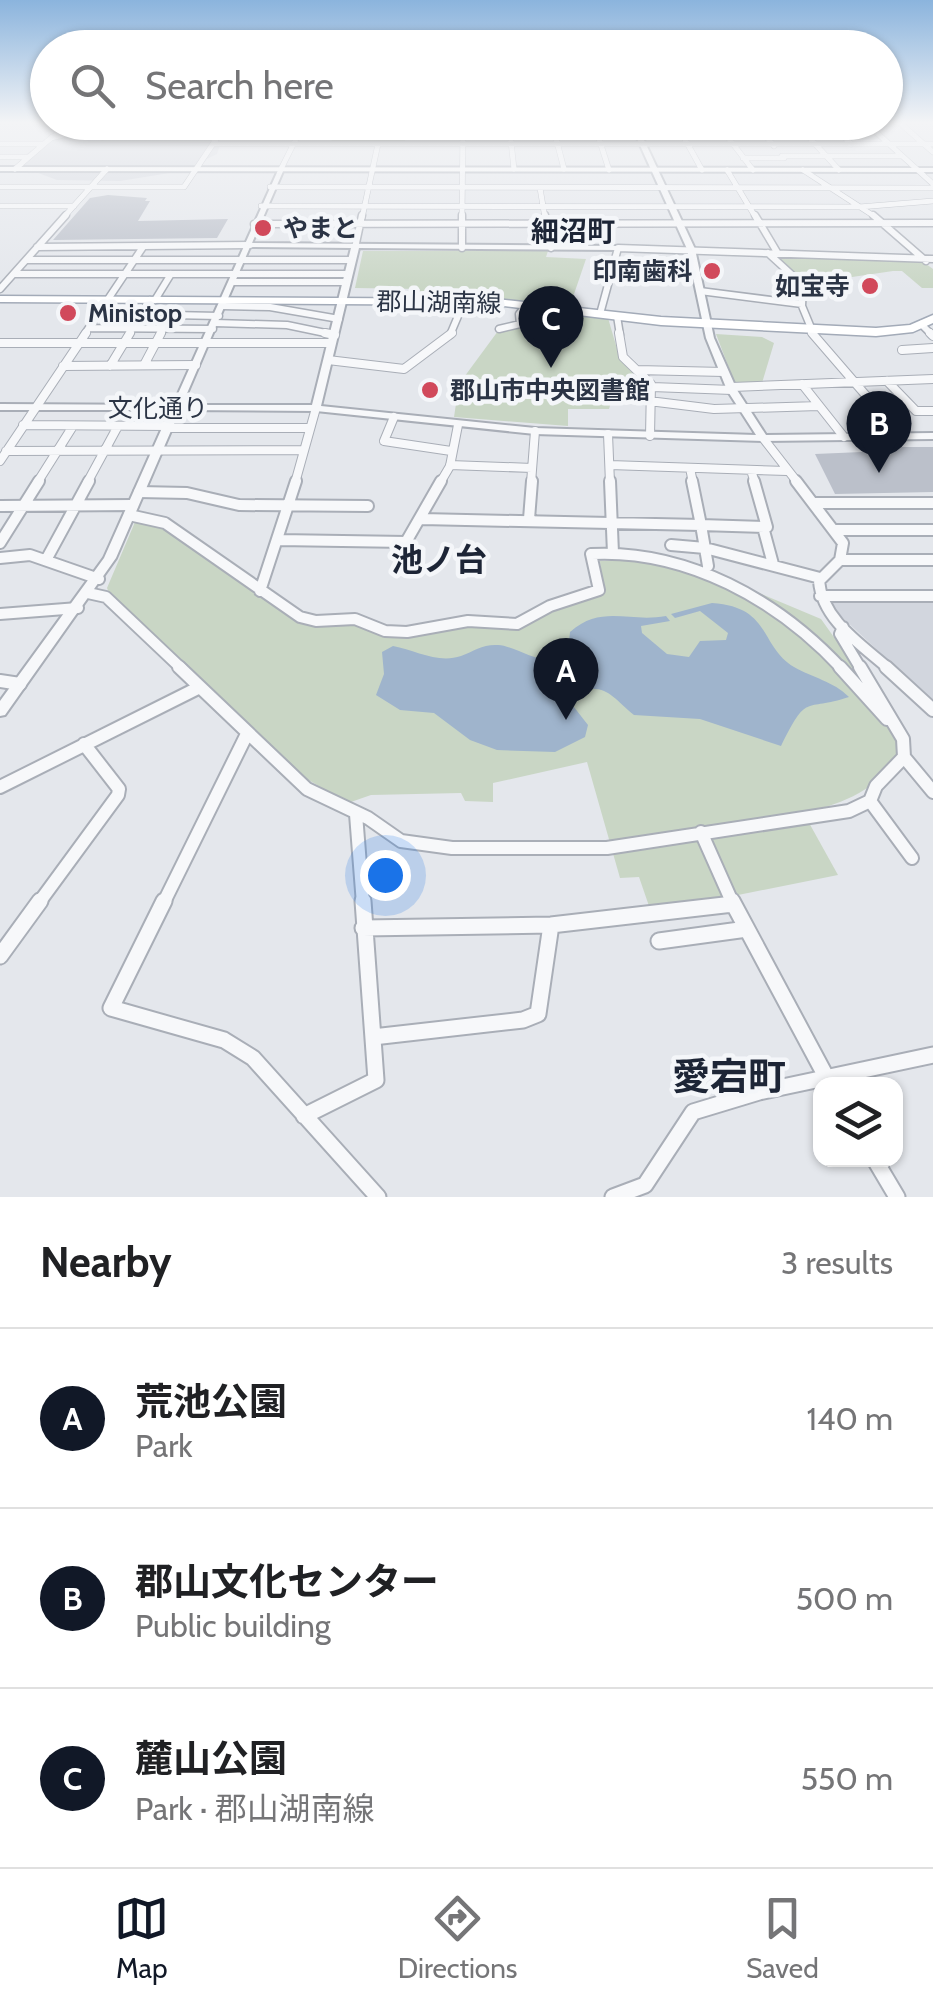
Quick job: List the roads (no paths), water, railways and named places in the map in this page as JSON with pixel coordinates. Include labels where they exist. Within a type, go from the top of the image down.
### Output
[{"type":"main road","name":"郡山湖南線","points":[[0,299],[153,300],[219,315],[343,301],[464,302],[704,323],[888,332],[927,321]]},
{"type":"street","points":[[0,289],[99,179]]},
{"type":"street","points":[[0,188],[184,187],[190,179]]},
{"type":"street","points":[[0,711],[99,579],[244,260],[254,224],[275,179]]},
{"type":"street","points":[[260,592],[279,540],[316,408],[370,179]]},
{"type":"street","points":[[462,248],[463,179]]},
{"type":"street","points":[[588,179],[591,188]]},
{"type":"street","points":[[658,179],[691,249],[704,323],[732,389],[763,438],[843,543],[840,560],[820,578],[820,596],[843,627],[933,710]]},
{"type":"street","points":[[732,179],[778,252]]},
{"type":"street","points":[[817,179],[886,224],[930,261]]},
{"type":"street","points":[[270,188],[933,186]]},
{"type":"street","points":[[293,206],[302,188]]},
{"type":"street","points":[[540,188],[551,248]]},
{"type":"street","points":[[912,203],[933,223]]},
{"type":"street","points":[[261,206],[931,204]]},
{"type":"street","points":[[0,206],[74,206]]},
{"type":"street","points":[[295,224],[302,206]]},
{"type":"street","points":[[254,224],[933,223]]},
{"type":"street","points":[[38,247],[691,249],[930,261]]},
{"type":"street","points":[[3,456],[143,247]]},
{"type":"street","points":[[600,314],[618,248]]},
{"type":"street","points":[[767,252],[803,285],[802,304],[808,328],[901,436]]},
{"type":"street","points":[[26,260],[352,260]]},
{"type":"street","points":[[14,274],[348,278]]},
{"type":"street","points":[[110,366],[171,274]]},
{"type":"street","points":[[700,291],[802,304]]},
{"type":"street","points":[[328,360],[404,370],[453,336],[462,323],[464,302]]},
{"type":"street","points":[[499,329],[520,324],[519,314],[526,305]]},
{"type":"street","points":[[90,328],[164,328],[270,307],[339,319]]},
{"type":"street","points":[[144,366],[171,315],[219,315],[286,326],[333,339]]},
{"type":"street","points":[[617,316],[623,357],[652,387],[732,389],[933,379]]},
{"type":"street","points":[[927,321],[933,336]]},
{"type":"street","points":[[0,343],[333,339]]},
{"type":"street","points":[[902,350],[933,348]]},
{"type":"street","points":[[63,366],[196,365]]},
{"type":"street","points":[[636,370],[724,372]]},
{"type":"street","points":[[886,380],[916,411],[933,410]]},
{"type":"street","points":[[802,384],[844,437]]},
{"type":"street","points":[[650,436],[652,387]]},
{"type":"street","points":[[649,401],[744,410],[819,406]]},
{"type":"street","name":"文化通り","points":[[0,407],[316,408],[535,432],[763,438],[933,436]]},
{"type":"street","points":[[394,417],[384,441],[451,451]]},
{"type":"street","points":[[279,540],[406,542],[450,464],[458,424]]},
{"type":"street","points":[[23,425],[310,428]]},
{"type":"street","points":[[0,543],[73,426]]},
{"type":"street","points":[[46,560],[118,426]]},
{"type":"street","points":[[530,519],[535,432]]},
{"type":"street","points":[[608,434],[613,553]]},
{"type":"street","points":[[0,440],[13,440]]},
{"type":"street","points":[[3,456],[303,450]]},
{"type":"street","points":[[450,464],[532,468]]},
{"type":"street","points":[[610,465],[787,470]]},
{"type":"street","points":[[690,468],[708,566]]},
{"type":"street","points":[[422,519],[767,528],[751,470]]},
{"type":"street","points":[[139,492],[187,492],[239,505],[368,506]]},
{"type":"street","points":[[815,503],[933,503]]},
{"type":"street","points":[[0,506],[131,510],[165,523],[300,617],[356,619],[396,632],[425,631],[468,621],[517,624],[550,606],[599,590],[589,558],[613,553],[671,562],[776,612],[826,652],[899,730]]},
{"type":"street","points":[[763,527],[772,564]]},
{"type":"street","points":[[835,530],[933,530]]},
{"type":"street","points":[[671,546],[706,548],[820,578]]},
{"type":"street","points":[[0,558],[30,555],[99,579]]},
{"type":"street","points":[[840,560],[933,560]]},
{"type":"street","points":[[88,593],[106,597],[306,789],[401,841],[452,848],[607,848],[849,810],[870,801],[876,786],[904,757]]},
{"type":"street","points":[[820,596],[933,596]]},
{"type":"street","points":[[0,614],[78,608]]},
{"type":"street","points":[[843,627],[840,634],[899,730],[904,757],[933,792]]},
{"type":"street","points":[[0,681],[20,684]]},
{"type":"street","points":[[0,787],[198,688]]},
{"type":"street","points":[[247,734],[111,1008],[224,1040],[254,1058],[378,1197]]},
{"type":"street","points":[[0,956],[118,795],[119,789],[84,744]]},
{"type":"street","points":[[870,801],[912,858]]},
{"type":"street","points":[[304,1116],[376,1080],[356,814]]},
{"type":"street","points":[[701,832],[733,904],[826,1077]]},
{"type":"street","points":[[362,928],[551,924],[733,904]]},
{"type":"street","points":[[373,1037],[522,1020],[538,1014],[551,924]]},
{"type":"street","points":[[659,941],[747,929]]},
{"type":"street","points":[[848,1077],[933,1055]]},
{"type":"street","points":[[613,1197],[645,1185],[693,1112],[759,1092],[813,1084]]},
{"type":"street","points":[[879,1167],[897,1197]]},
{"type":"water","points":[[712,603],[745,612],[794,667],[849,697],[802,711],[781,746],[700,719],[634,715],[609,694],[588,689],[578,691],[570,702],[588,725],[585,737],[555,752],[497,750],[470,740],[434,713],[400,710],[376,695],[384,674],[382,652],[393,646],[427,656],[452,658],[498,645],[552,660],[567,648],[570,632],[605,616],[666,616],[670,621],[641,626],[642,633],[667,654],[689,657],[700,641],[726,640],[728,633],[700,611],[675,618],[671,614]]},
{"type":"place","name":"やまと","points":[[263,228]]},
{"type":"place","name":"印南歯科","points":[[712,271]]},
{"type":"place","name":"如宝寺","points":[[870,286]]},
{"type":"place","name":"Ministop","points":[[68,313]]},
{"type":"place","name":"麓山公園","points":[[551,368]]},
{"type":"place","name":"郡山市中央図書館","points":[[430,390]]},
{"type":"place","name":"郡山文化センター","points":[[879,473]]},
{"type":"place","name":"荒池公園","points":[[566,720]]},
{"type":"district","name":"細沼町","points":[[573,231]]},
{"type":"district","name":"池ノ台","points":[[439,559]]},
{"type":"district","name":"愛宕町","points":[[729,1076]]}]
